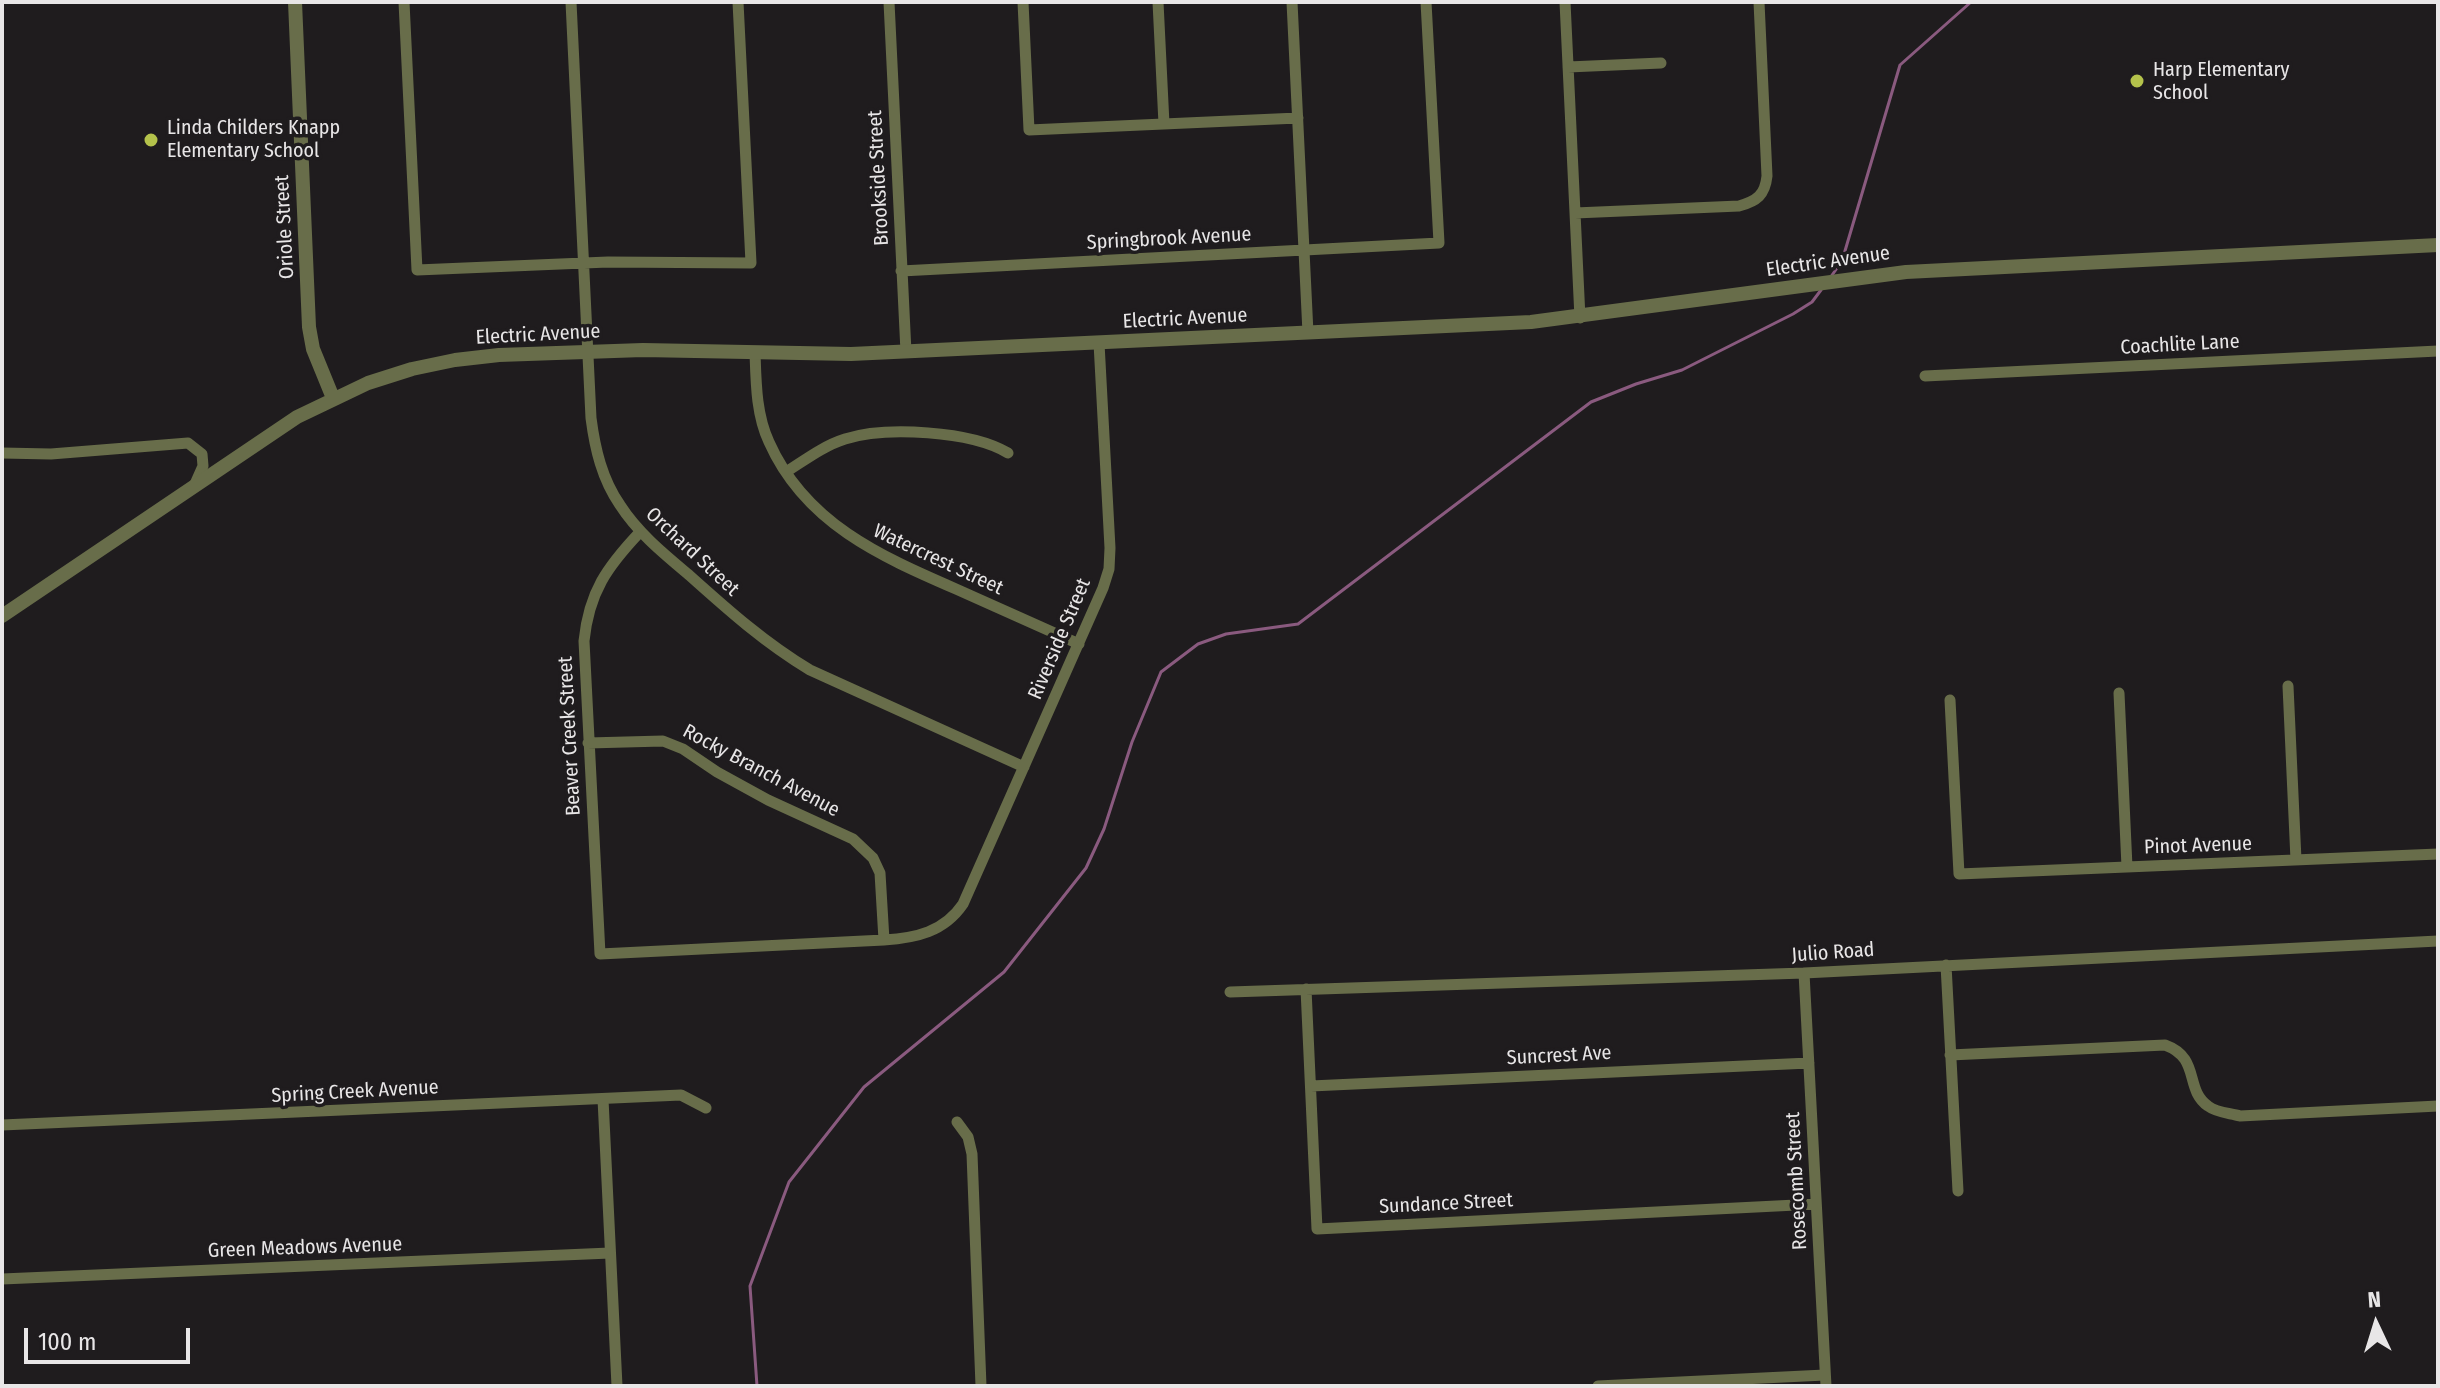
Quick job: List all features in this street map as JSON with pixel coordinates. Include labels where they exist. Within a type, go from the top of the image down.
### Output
[{"type":"street","name":"Oriole Street","points":[[295,2],[309,327],[313,349],[333,398]]},
{"type":"street","points":[[404,2],[417,270],[584,263],[751,263],[738,2]]},
{"type":"street","name":"Orchard Street","points":[[571,2],[595,444],[614,495],[640,532],[755,634],[791,659],[1024,767]]},
{"type":"street","name":"Brookside Street","points":[[889,2],[906,352]]},
{"type":"street","points":[[1023,2],[1029,130],[1298,118]]},
{"type":"street","points":[[1158,2],[1164,124]]},
{"type":"street","points":[[1292,2],[1308,333]]},
{"type":"street","name":"Springbrook Avenue","points":[[901,271],[1439,243],[1426,2]]},
{"type":"street","points":[[1565,2],[1580,318]]},
{"type":"street","points":[[1575,213],[1739,206],[1761,196],[1767,176],[1759,2]]},
{"type":"street","points":[[1568,67],[1661,63]]},
{"type":"street","name":"Electric Avenue","points":[[2,616],[297,417],[368,383],[455,360],[588,351],[906,352],[1580,318],[1860,276],[2438,245]]},
{"type":"street","name":"Riverside Street","points":[[884,940],[917,936],[944,925],[963,904],[1103,588],[1109,569],[1099,343]]},
{"type":"street","name":"Coachlite Lane","points":[[1925,376],[2438,351]]},
{"type":"street","name":"Watercrest Street","points":[[755,352],[761,416],[768,442],[803,495],[830,521],[861,544],[893,561],[1079,644]]},
{"type":"street","points":[[786,472],[821,449],[844,439],[871,433],[977,438],[1008,453]]},
{"type":"street","points":[[2,453],[51,454],[188,443],[202,454],[203,466],[195,484]]},
{"type":"street","name":"Beaver Creek Street","points":[[640,532],[610,564],[596,588],[586,616],[588,743],[600,954],[884,940]]},
{"type":"street","points":[[2288,686],[2296,860]]},
{"type":"street","points":[[2119,693],[2127,867]]},
{"type":"street","name":"Pinot Avenue","points":[[1950,700],[1959,874],[2438,854]]},
{"type":"street","name":"Rocky Branch Avenue","points":[[588,743],[663,741],[683,749],[768,800],[853,839],[873,858],[880,873],[884,940]]},
{"type":"street","name":"Julio Road","points":[[1230,992],[1804,973],[2438,941]]},
{"type":"street","points":[[1946,965],[1958,1191]]},
{"type":"street","name":"Rosecomb Street","points":[[1804,973],[1826,1381]]},
{"type":"street","name":"Sundance Street","points":[[1306,989],[1317,1229],[1816,1204]]},
{"type":"street","points":[[1950,1055],[2165,1045],[2178,1049],[2189,1061],[2205,1105],[2216,1111],[2240,1116],[2438,1106]]},
{"type":"street","name":"Suncrest Ave","points":[[1311,1086],[1809,1063]]},
{"type":"street","name":"Spring Creek Avenue","points":[[2,1125],[681,1095],[706,1108]]},
{"type":"street","points":[[603,1099],[617,1386]]},
{"type":"street","points":[[957,1122],[968,1137],[972,1154],[981,1386]]},
{"type":"street","name":"Green Meadows Avenue","points":[[2,1279],[610,1253]]},
{"type":"street","points":[[1598,1386],[1826,1381]]},
{"type":"waterway","points":[[1830,278],[1842,261],[1900,65],[1971,2]]},
{"type":"waterway","points":[[757,1386],[750,1286],[789,1182],[864,1087],[1004,972],[1086,868],[1104,829],[1132,742],[1161,672],[1198,644],[1226,634],[1298,624],[1591,402],[1682,370],[1793,314],[1812,302],[1821,290]]},
{"type":"place","name":"Harp Elementary School","points":[[2137,81]]},
{"type":"place","name":"Linda Childers Knapp Elementary School","points":[[151,140]]}]
